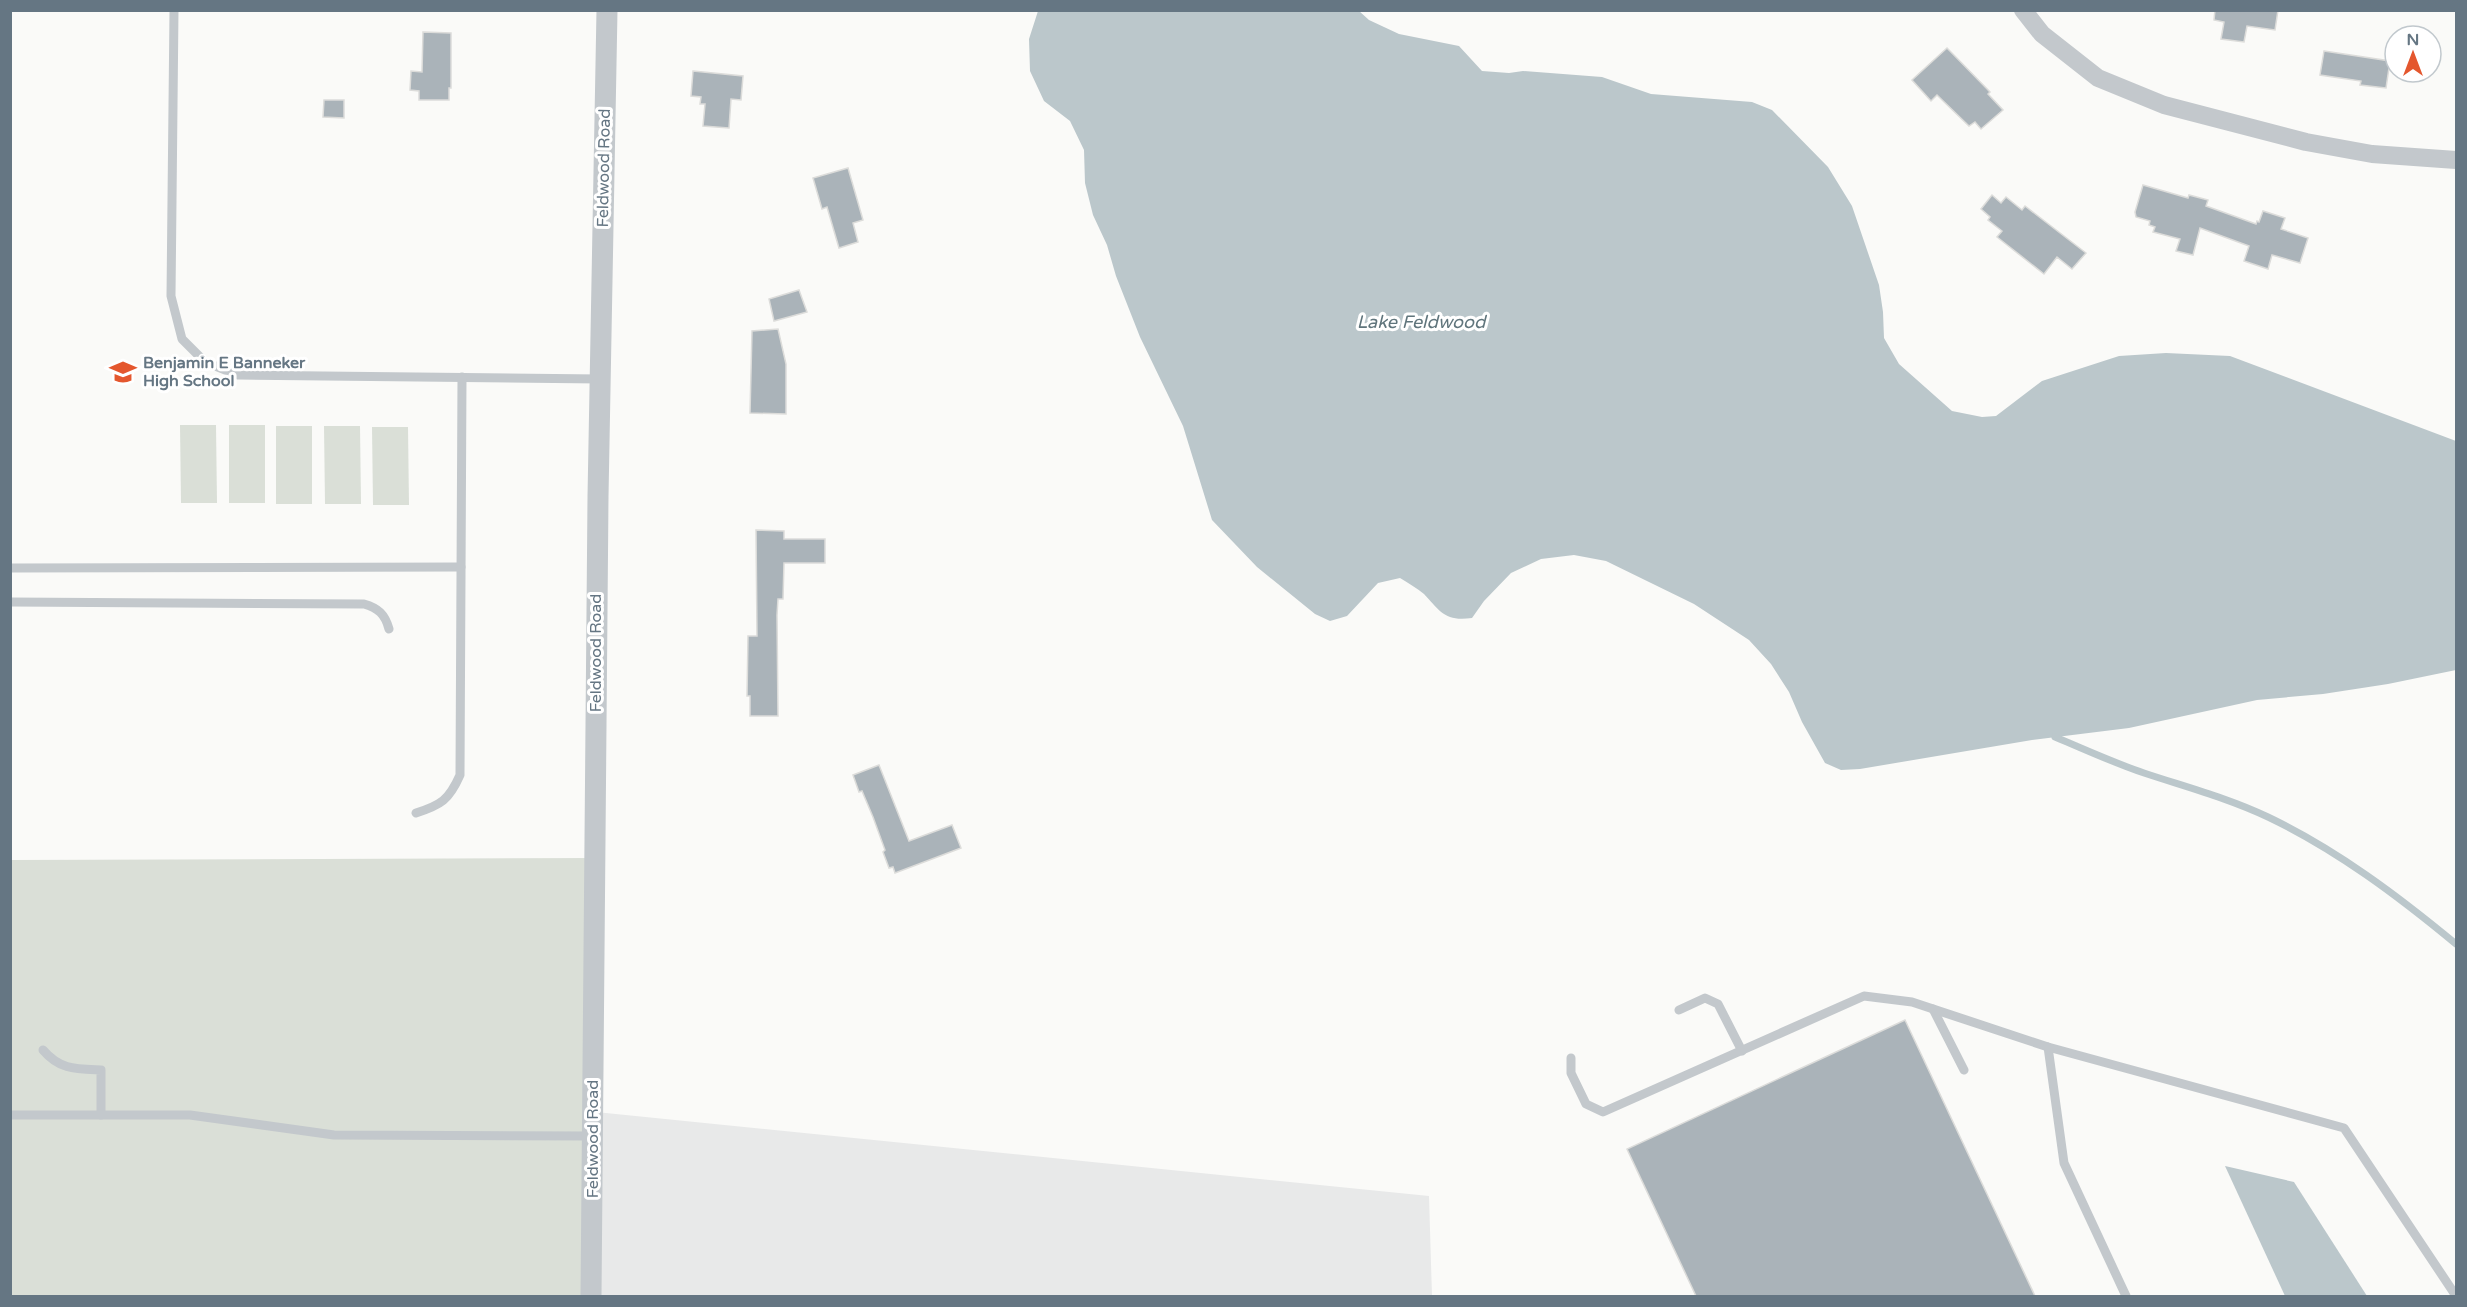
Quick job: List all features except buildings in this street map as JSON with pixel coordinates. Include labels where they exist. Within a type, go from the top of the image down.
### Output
[{"type":"street","name":"Feldwood Road","points":[[591,1296],[600,379],[607,10]]},
{"type":"street","points":[[2024,10],[2042,34],[2098,78],[2164,105],[2339,148],[2372,154],[2457,160]]},
{"type":"lane","points":[[174,10],[171,296],[182,339],[205,362],[238,375],[600,379]]},
{"type":"lane","points":[[416,813],[438,806],[452,792],[460,776],[462,377]]},
{"type":"lane","points":[[10,568],[461,567]]},
{"type":"lane","points":[[10,602],[364,604],[376,608],[386,619],[389,629]]},
{"type":"lane","points":[[1570,1058],[1571,1073],[1586,1104],[1603,1112],[1864,996],[1912,1002],[2048,1047],[2344,1128],[2456,1296]]},
{"type":"lane","points":[[1679,1010],[1705,998],[1718,1004],[1742,1050]]},
{"type":"lane","points":[[1934,1009],[1964,1070]]},
{"type":"lane","points":[[2048,1047],[2064,1163],[2126,1296]]},
{"type":"lane","points":[[43,1050],[54,1063],[76,1070],[101,1070],[101,1115]]},
{"type":"lane","points":[[10,1115],[190,1115],[334,1135],[593,1136]]},
{"type":"shaded area","points":[[180,425],[216,425],[217,503],[181,503]]},
{"type":"shaded area","points":[[229,425],[265,425],[265,503],[229,503]]},
{"type":"shaded area","points":[[276,426],[312,426],[312,504],[276,504]]},
{"type":"shaded area","points":[[324,426],[360,426],[361,504],[325,504]]},
{"type":"shaded area","points":[[372,427],[408,427],[409,505],[373,505]]},
{"type":"shaded area","points":[[595,858],[588,1296],[11,1296],[10,860]]},
{"type":"shaded area","points":[[596,1112],[1429,1196],[1432,1296],[588,1296]]},
{"type":"water","name":"Lake Feldwood","points":[[1038,11],[1359,11],[1369,20],[1399,34],[1459,46],[1482,71],[1509,73],[1523,71],[1602,77],[1651,94],[1752,102],[1772,110],[1828,167],[1852,206],[1879,285],[1884,338],[1899,364],[1952,411],[1982,417],[1996,416],[2042,381],[2119,356],[2166,353],[2230,356],[2456,441],[2456,670],[2323,694],[2257,700],[2129,728],[2032,740],[1860,769],[1841,770],[1825,763],[1802,722],[1789,692],[1771,664],[1749,640],[1694,604],[1606,561],[1574,555],[1541,559],[1511,573],[1484,601],[1472,618],[1449,617],[1424,594],[1400,578],[1378,583],[1347,616],[1330,621],[1315,614],[1257,567],[1212,520],[1183,426],[1140,337],[1116,276],[1107,245],[1093,215],[1085,183],[1084,150],[1070,121],[1044,101],[1030,71],[1029,39]]},
{"type":"water","points":[[2225,1166],[2294,1182],[2367,1296],[2285,1296]]},
{"type":"waterway","points":[[2055,737],[2133,769],[2238,804],[2294,830],[2366,875],[2456,944]]},
{"type":"place","name":"Benjamin E Banneker High School","points":[[123,372]]}]
